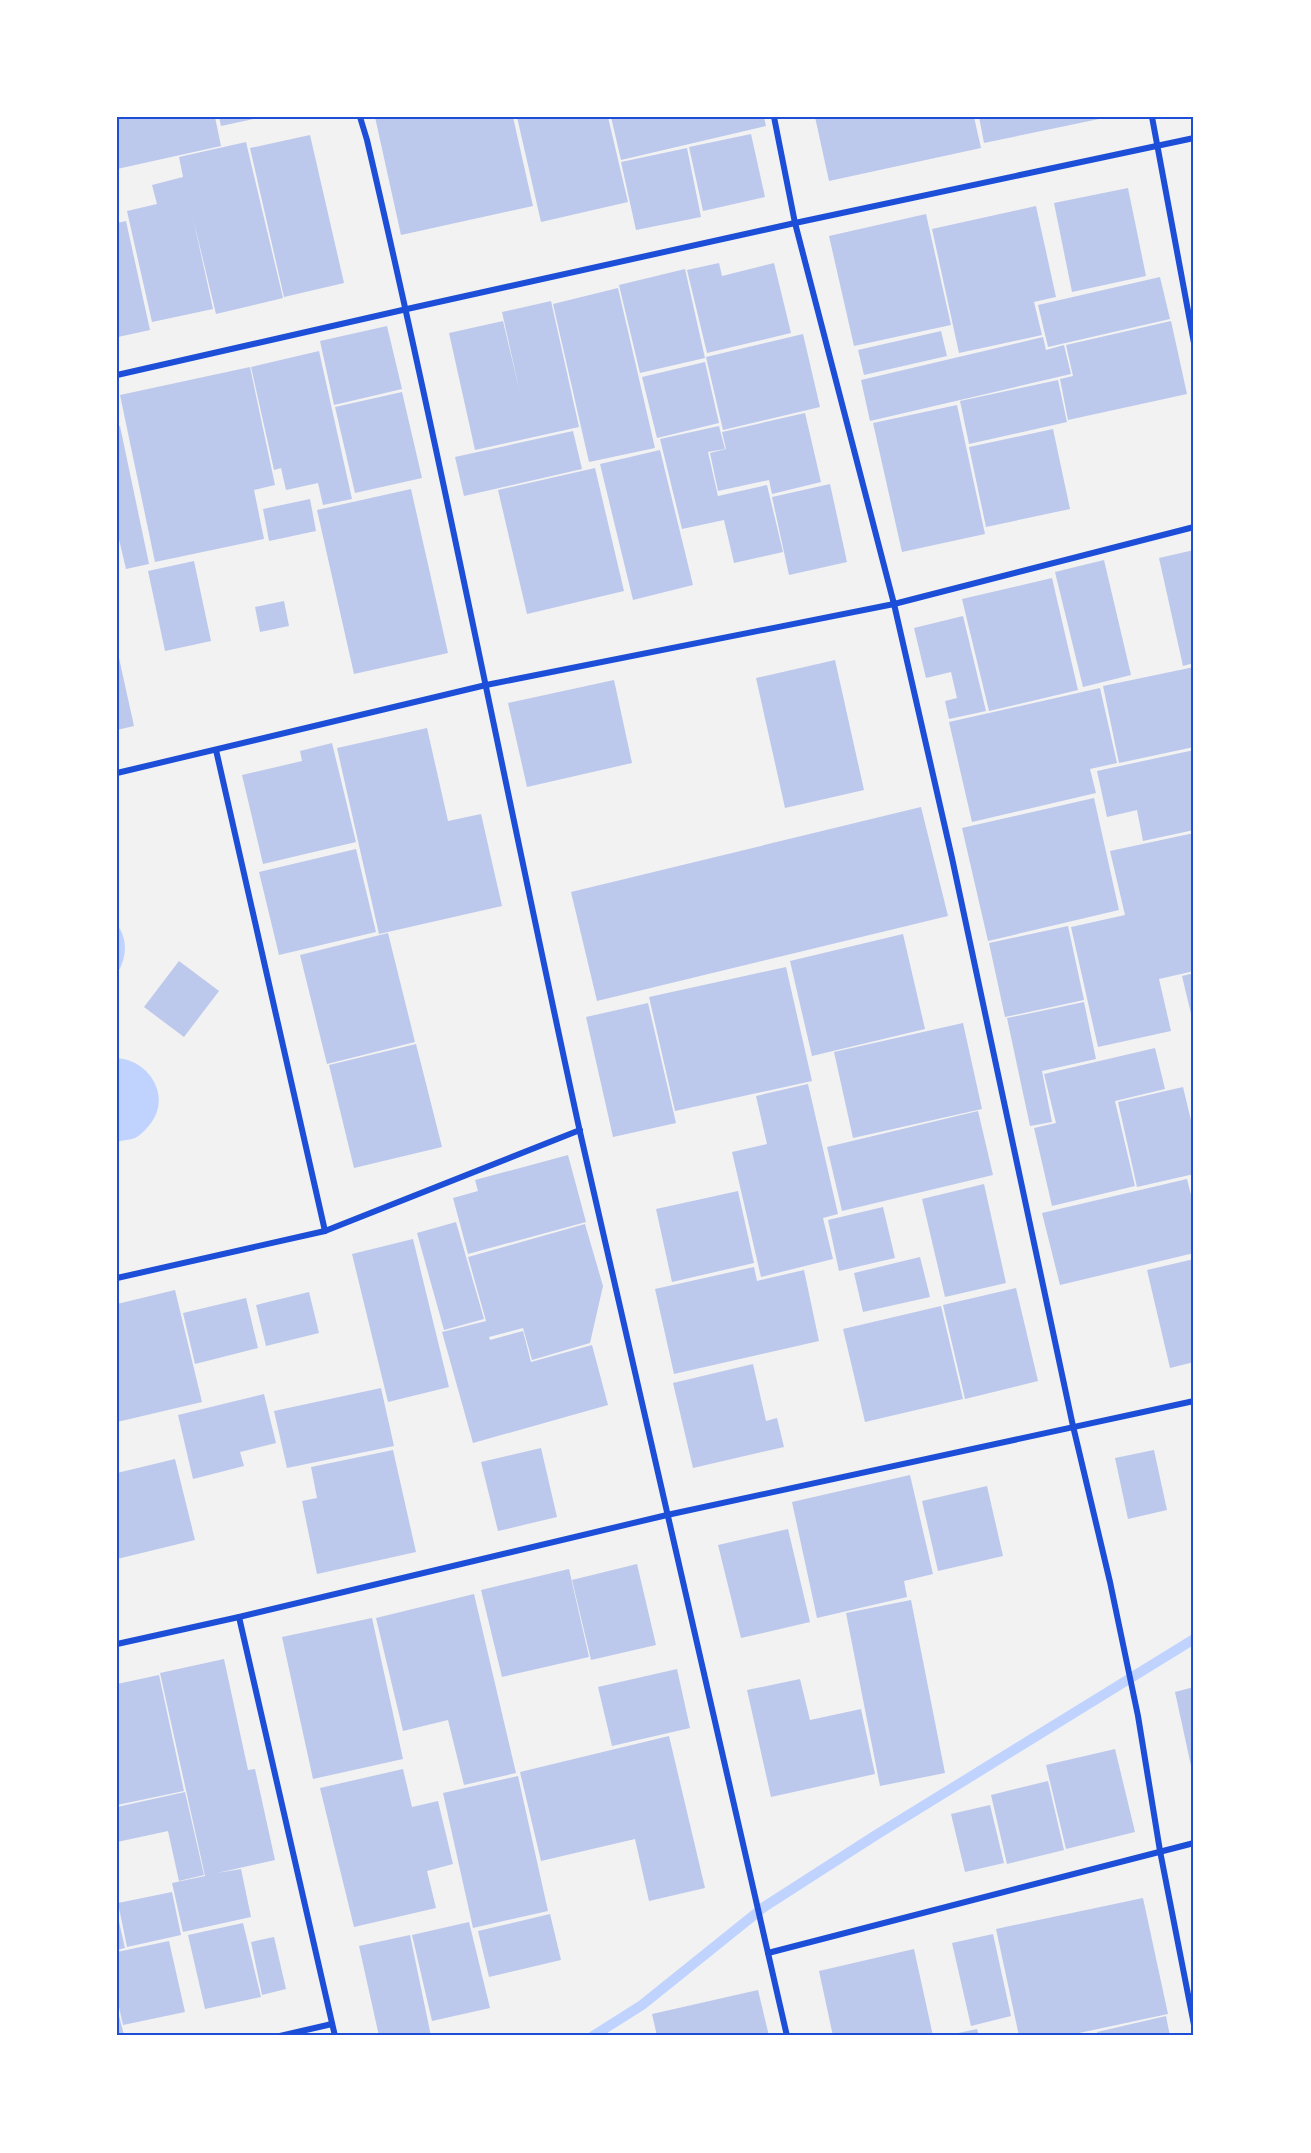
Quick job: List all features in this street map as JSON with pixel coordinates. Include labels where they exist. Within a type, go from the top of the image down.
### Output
[{"type":"street","points":[[360,117],[406,309],[580,1130],[787,2036]]},
{"type":"street","points":[[774,117],[795,223],[894,604],[954,870],[1073,1426],[1110,1582],[1138,1716],[1160,1851],[1194,2025]]},
{"type":"street","points":[[1152,117],[1194,343]]},
{"type":"street","points":[[117,375],[795,223],[1194,138]]},
{"type":"street","points":[[117,773],[486,685],[894,604],[1194,526]]},
{"type":"street","points":[[216,750],[325,1232]]},
{"type":"street","points":[[117,1278],[325,1232],[580,1130]]},
{"type":"street","points":[[117,1644],[667,1515],[1194,1401]]},
{"type":"street","points":[[239,1617],[335,2036]]},
{"type":"street","points":[[768,1953],[1194,1843]]},
{"type":"street","points":[[280,2036],[332,2024]]},
{"type":"water","points":[[117,925],[123,936],[125,949],[123,961],[117,973]]},
{"type":"water","points":[[117,1058],[141,1067],[156,1085],[159,1095],[154,1118],[146,1129],[135,1138],[117,1142]]},
{"type":"building","points":[[117,117],[215,117],[221,146],[117,169]]},
{"type":"building","points":[[219,117],[258,117],[258,118],[221,126]]},
{"type":"building","points":[[375,117],[513,117],[533,206],[401,235]]},
{"type":"building","points":[[517,117],[608,117],[628,202],[541,222]]},
{"type":"building","points":[[611,117],[764,117],[766,126],[621,160]]},
{"type":"building","points":[[815,117],[974,117],[981,148],[829,181]]},
{"type":"building","points":[[979,117],[1104,117],[1104,118],[984,143]]},
{"type":"building","points":[[751,134],[765,197],[703,211],[689,147]]},
{"type":"building","points":[[310,135],[344,283],[284,297],[250,148]]},
{"type":"building","points":[[246,142],[283,298],[216,314],[193,218],[213,309],[152,322],[127,211],[157,204],[152,185],[183,177],[179,157]]},
{"type":"building","points":[[687,148],[701,217],[636,230],[621,162]]},
{"type":"building","points":[[1128,188],[1146,276],[1072,292],[1054,203]]},
{"type":"building","points":[[1036,206],[1056,297],[1034,302],[1042,335],[959,353],[932,229]]},
{"type":"building","points":[[926,214],[951,325],[854,346],[829,236]]},
{"type":"building","points":[[126,221],[150,330],[118,337],[117,223]]},
{"type":"building","points":[[719,263],[722,276],[774,263],[791,333],[707,353],[687,270]]},
{"type":"building","points":[[685,269],[705,358],[640,373],[619,285]]},
{"type":"building","points":[[1160,277],[1170,319],[1048,347],[1038,305]]},
{"type":"building","points":[[618,288],[655,448],[589,462],[553,304]]},
{"type":"building","points":[[551,301],[579,427],[475,450],[449,333],[503,321],[520,393],[502,312]]},
{"type":"building","points":[[1171,321],[1187,394],[1068,420],[1060,379],[1073,376],[1066,345]]},
{"type":"building","points":[[387,326],[402,389],[334,405],[320,341]]},
{"type":"building","points":[[941,331],[947,356],[864,375],[858,350]]},
{"type":"building","points":[[803,334],[820,407],[723,430],[706,357]]},
{"type":"building","points":[[1043,337],[1046,350],[1064,345],[1071,374],[870,421],[861,380]]},
{"type":"building","points":[[319,351],[352,499],[323,505],[318,483],[286,490],[281,468],[274,470],[251,367]]},
{"type":"building","points":[[705,362],[719,423],[657,438],[642,377]]},
{"type":"building","points":[[250,367],[275,485],[254,490],[264,539],[155,562],[120,395]]},
{"type":"building","points":[[1058,380],[1067,422],[969,444],[960,401]]},
{"type":"building","points":[[402,392],[422,478],[355,493],[335,407]]},
{"type":"building","points":[[957,405],[985,534],[902,552],[873,423]]},
{"type":"building","points":[[805,413],[821,482],[772,494],[769,480],[718,491],[710,453],[726,449],[722,432]]},
{"type":"building","points":[[120,426],[149,564],[126,569],[117,531],[117,427]]},
{"type":"building","points":[[719,426],[725,449],[708,452],[718,496],[767,485],[783,552],[734,563],[724,520],[682,529],[660,439]]},
{"type":"building","points":[[1053,429],[1070,509],[986,527],[969,447]]},
{"type":"building","points":[[573,431],[582,469],[464,496],[455,457]]},
{"type":"building","points":[[660,450],[693,585],[633,600],[600,464]]},
{"type":"building","points":[[595,468],[624,591],[527,614],[498,490]]},
{"type":"building","points":[[830,484],[847,562],[789,575],[772,497]]},
{"type":"building","points":[[411,489],[448,653],[354,674],[317,510]]},
{"type":"building","points":[[310,499],[316,531],[269,541],[263,509]]},
{"type":"building","points":[[1194,550],[1194,663],[1183,666],[1159,558]]},
{"type":"building","points":[[1104,560],[1131,675],[1083,687],[1055,572]]},
{"type":"building","points":[[194,561],[211,641],[165,651],[148,571]]},
{"type":"building","points":[[1052,578],[1078,690],[989,711],[962,599]]},
{"type":"building","points":[[284,601],[289,626],[260,632],[255,607]]},
{"type":"building","points":[[963,616],[986,711],[949,719],[945,701],[957,698],[951,672],[926,678],[914,628]]},
{"type":"building","points":[[117,649],[134,726],[117,730]]},
{"type":"building","points":[[835,660],[864,790],[785,808],[756,678]]},
{"type":"building","points":[[1194,667],[1194,747],[1119,763],[1103,686]]},
{"type":"building","points":[[614,680],[632,763],[527,787],[508,703]]},
{"type":"building","points":[[1100,688],[1117,763],[1090,769],[1096,793],[972,822],[949,722]]},
{"type":"building","points":[[427,728],[448,821],[481,814],[502,906],[379,934],[337,748]]},
{"type":"building","points":[[332,743],[356,842],[263,864],[242,775],[302,761],[300,751]]},
{"type":"building","points":[[1194,750],[1194,830],[1143,841],[1137,810],[1107,817],[1097,771]]},
{"type":"building","points":[[1094,798],[1119,910],[988,941],[962,828]]},
{"type":"building","points":[[921,807],[948,916],[597,1001],[571,892]]},
{"type":"building","points":[[1194,833],[1194,971],[1159,979],[1171,1031],[1098,1047],[1071,927],[1125,915],[1110,851]]},
{"type":"building","points":[[356,849],[376,932],[279,955],[259,872]]},
{"type":"building","points":[[1068,926],[1084,1000],[1005,1017],[989,943]]},
{"type":"building","points":[[388,933],[415,1042],[327,1064],[300,955]]},
{"type":"building","points":[[903,934],[925,1029],[812,1056],[790,961]]},
{"type":"building","points":[[179,961],[219,991],[184,1037],[144,1007]]},
{"type":"building","points":[[786,967],[812,1081],[675,1111],[649,997]]},
{"type":"building","points":[[1194,973],[1194,1022],[1193,1022],[1182,976]]},
{"type":"building","points":[[1084,1002],[1096,1059],[1042,1071],[1052,1122],[1030,1126],[1007,1018]]},
{"type":"building","points":[[648,1003],[676,1123],[613,1137],[586,1017]]},
{"type":"building","points":[[963,1023],[982,1109],[853,1138],[834,1052]]},
{"type":"building","points":[[416,1044],[442,1147],[354,1168],[329,1065]]},
{"type":"building","points":[[1155,1048],[1165,1089],[1115,1101],[1135,1186],[1052,1206],[1034,1128],[1056,1123],[1044,1074]]},
{"type":"building","points":[[808,1084],[838,1214],[823,1218],[833,1259],[761,1277],[732,1152],[767,1144],[756,1096]]},
{"type":"building","points":[[1183,1087],[1194,1133],[1194,1174],[1137,1187],[1118,1102]]},
{"type":"building","points":[[978,1111],[993,1175],[842,1211],[827,1147]]},
{"type":"building","points":[[568,1155],[586,1222],[468,1254],[453,1198],[478,1191],[475,1180]]},
{"type":"building","points":[[1187,1179],[1194,1207],[1194,1253],[1060,1285],[1042,1213]]},
{"type":"building","points":[[984,1184],[1006,1283],[945,1297],[922,1199]]},
{"type":"building","points":[[738,1191],[754,1263],[672,1282],[656,1209]]},
{"type":"building","points":[[883,1207],[895,1258],[839,1271],[828,1220]]},
{"type":"building","points":[[456,1222],[484,1319],[444,1330],[417,1233]]},
{"type":"building","points":[[585,1224],[603,1286],[590,1343],[532,1360],[523,1328],[489,1337],[490,1340],[523,1331],[531,1362],[592,1345],[608,1405],[473,1443],[442,1332],[486,1321],[468,1257]]},
{"type":"building","points":[[413,1239],[449,1387],[388,1402],[352,1254]]},
{"type":"building","points":[[920,1257],[930,1297],[863,1312],[854,1273]]},
{"type":"building","points":[[1194,1259],[1194,1362],[1170,1368],[1147,1270]]},
{"type":"building","points":[[754,1267],[757,1281],[804,1270],[819,1341],[674,1374],[655,1289]]},
{"type":"building","points":[[1016,1288],[1038,1381],[965,1399],[943,1305]]},
{"type":"building","points":[[175,1290],[202,1402],[117,1422],[117,1304]]},
{"type":"building","points":[[309,1292],[319,1333],[266,1346],[256,1305]]},
{"type":"building","points":[[246,1298],[258,1348],[195,1364],[183,1313]]},
{"type":"building","points":[[941,1306],[963,1399],[865,1422],[843,1329]]},
{"type":"building","points":[[753,1364],[766,1421],[777,1418],[784,1447],[693,1468],[673,1383]]},
{"type":"building","points":[[381,1388],[394,1446],[287,1468],[274,1411]]},
{"type":"building","points":[[264,1394],[276,1443],[240,1452],[244,1466],[193,1479],[178,1415]]},
{"type":"building","points":[[541,1448],[557,1517],[498,1531],[481,1462]]},
{"type":"building","points":[[393,1450],[416,1552],[317,1574],[302,1501],[317,1498],[311,1467]]},
{"type":"building","points":[[1154,1450],[1167,1510],[1128,1519],[1115,1458]]},
{"type":"building","points":[[175,1459],[195,1540],[117,1559],[117,1473]]},
{"type":"building","points":[[910,1475],[933,1574],[904,1581],[907,1597],[817,1618],[792,1502]]},
{"type":"building","points":[[987,1486],[1003,1556],[938,1571],[922,1501]]},
{"type":"building","points":[[788,1529],[810,1622],[741,1638],[718,1545]]},
{"type":"building","points":[[637,1564],[656,1645],[591,1660],[572,1580]]},
{"type":"building","points":[[569,1569],[589,1657],[502,1677],[481,1590]]},
{"type":"building","points":[[474,1594],[516,1773],[464,1785],[448,1720],[403,1731],[376,1618]]},
{"type":"building","points":[[911,1600],[945,1773],[880,1786],[846,1613]]},
{"type":"building","points":[[372,1618],[403,1759],[313,1779],[282,1637]]},
{"type":"building","points":[[224,1659],[248,1770],[255,1769],[275,1860],[217,1873],[241,1869],[251,1917],[183,1932],[172,1883],[205,1876],[160,1673]]},
{"type":"building","points":[[677,1669],[690,1728],[612,1746],[598,1687]]},
{"type":"building","points":[[159,1675],[184,1791],[117,1805],[117,1684]]},
{"type":"building","points":[[800,1679],[810,1720],[861,1709],[875,1774],[771,1797],[747,1690]]},
{"type":"building","points":[[1194,1687],[1194,1775],[1193,1775],[1175,1692]]},
{"type":"building","points":[[669,1736],[705,1888],[649,1901],[635,1839],[541,1861],[520,1772]]},
{"type":"building","points":[[1115,1749],[1135,1832],[1066,1849],[1046,1765]]},
{"type":"building","points":[[403,1769],[412,1807],[438,1801],[453,1864],[427,1871],[436,1908],[354,1927],[320,1788]]},
{"type":"building","points":[[518,1776],[548,1911],[473,1928],[443,1793]]},
{"type":"building","points":[[1048,1781],[1064,1850],[1007,1864],[991,1795]]},
{"type":"building","points":[[185,1792],[204,1875],[179,1881],[168,1831],[117,1842],[117,1807]]},
{"type":"building","points":[[990,1805],[1004,1863],[965,1872],[951,1814]]},
{"type":"building","points":[[172,1892],[181,1935],[127,1947],[118,1903]]},
{"type":"building","points":[[1143,1898],[1168,2014],[1065,2036],[1019,2036],[996,1929]]},
{"type":"building","points":[[117,1913],[125,1948],[117,1950]]},
{"type":"building","points":[[550,1914],[561,1960],[489,1977],[478,1931]]},
{"type":"building","points":[[469,1922],[490,2008],[432,2021],[412,1935]]},
{"type":"building","points":[[243,1923],[261,1997],[205,2009],[188,1935]]},
{"type":"building","points":[[993,1934],[1011,2016],[971,2026],[952,1943]]},
{"type":"building","points":[[410,1935],[431,2036],[379,2036],[359,1946]]},
{"type":"building","points":[[274,1937],[286,1989],[262,1995],[251,1942]]},
{"type":"building","points":[[169,1941],[185,2012],[123,2025],[117,1998],[117,1952]]},
{"type":"building","points":[[914,1949],[933,2036],[833,2036],[819,1971]]},
{"type":"building","points":[[758,1990],[769,2036],[657,2036],[652,2014]]},
{"type":"building","points":[[117,2008],[124,2035],[119,2036],[117,2036]]},
{"type":"building","points":[[1166,2016],[1170,2036],[1098,2036],[1097,2032]]},
{"type":"building","points":[[977,2029],[979,2036],[949,2036],[949,2035]]},
{"type":"waterway","points":[[593,2036],[642,2005],[764,1907],[876,1835],[1194,1639]]}]
